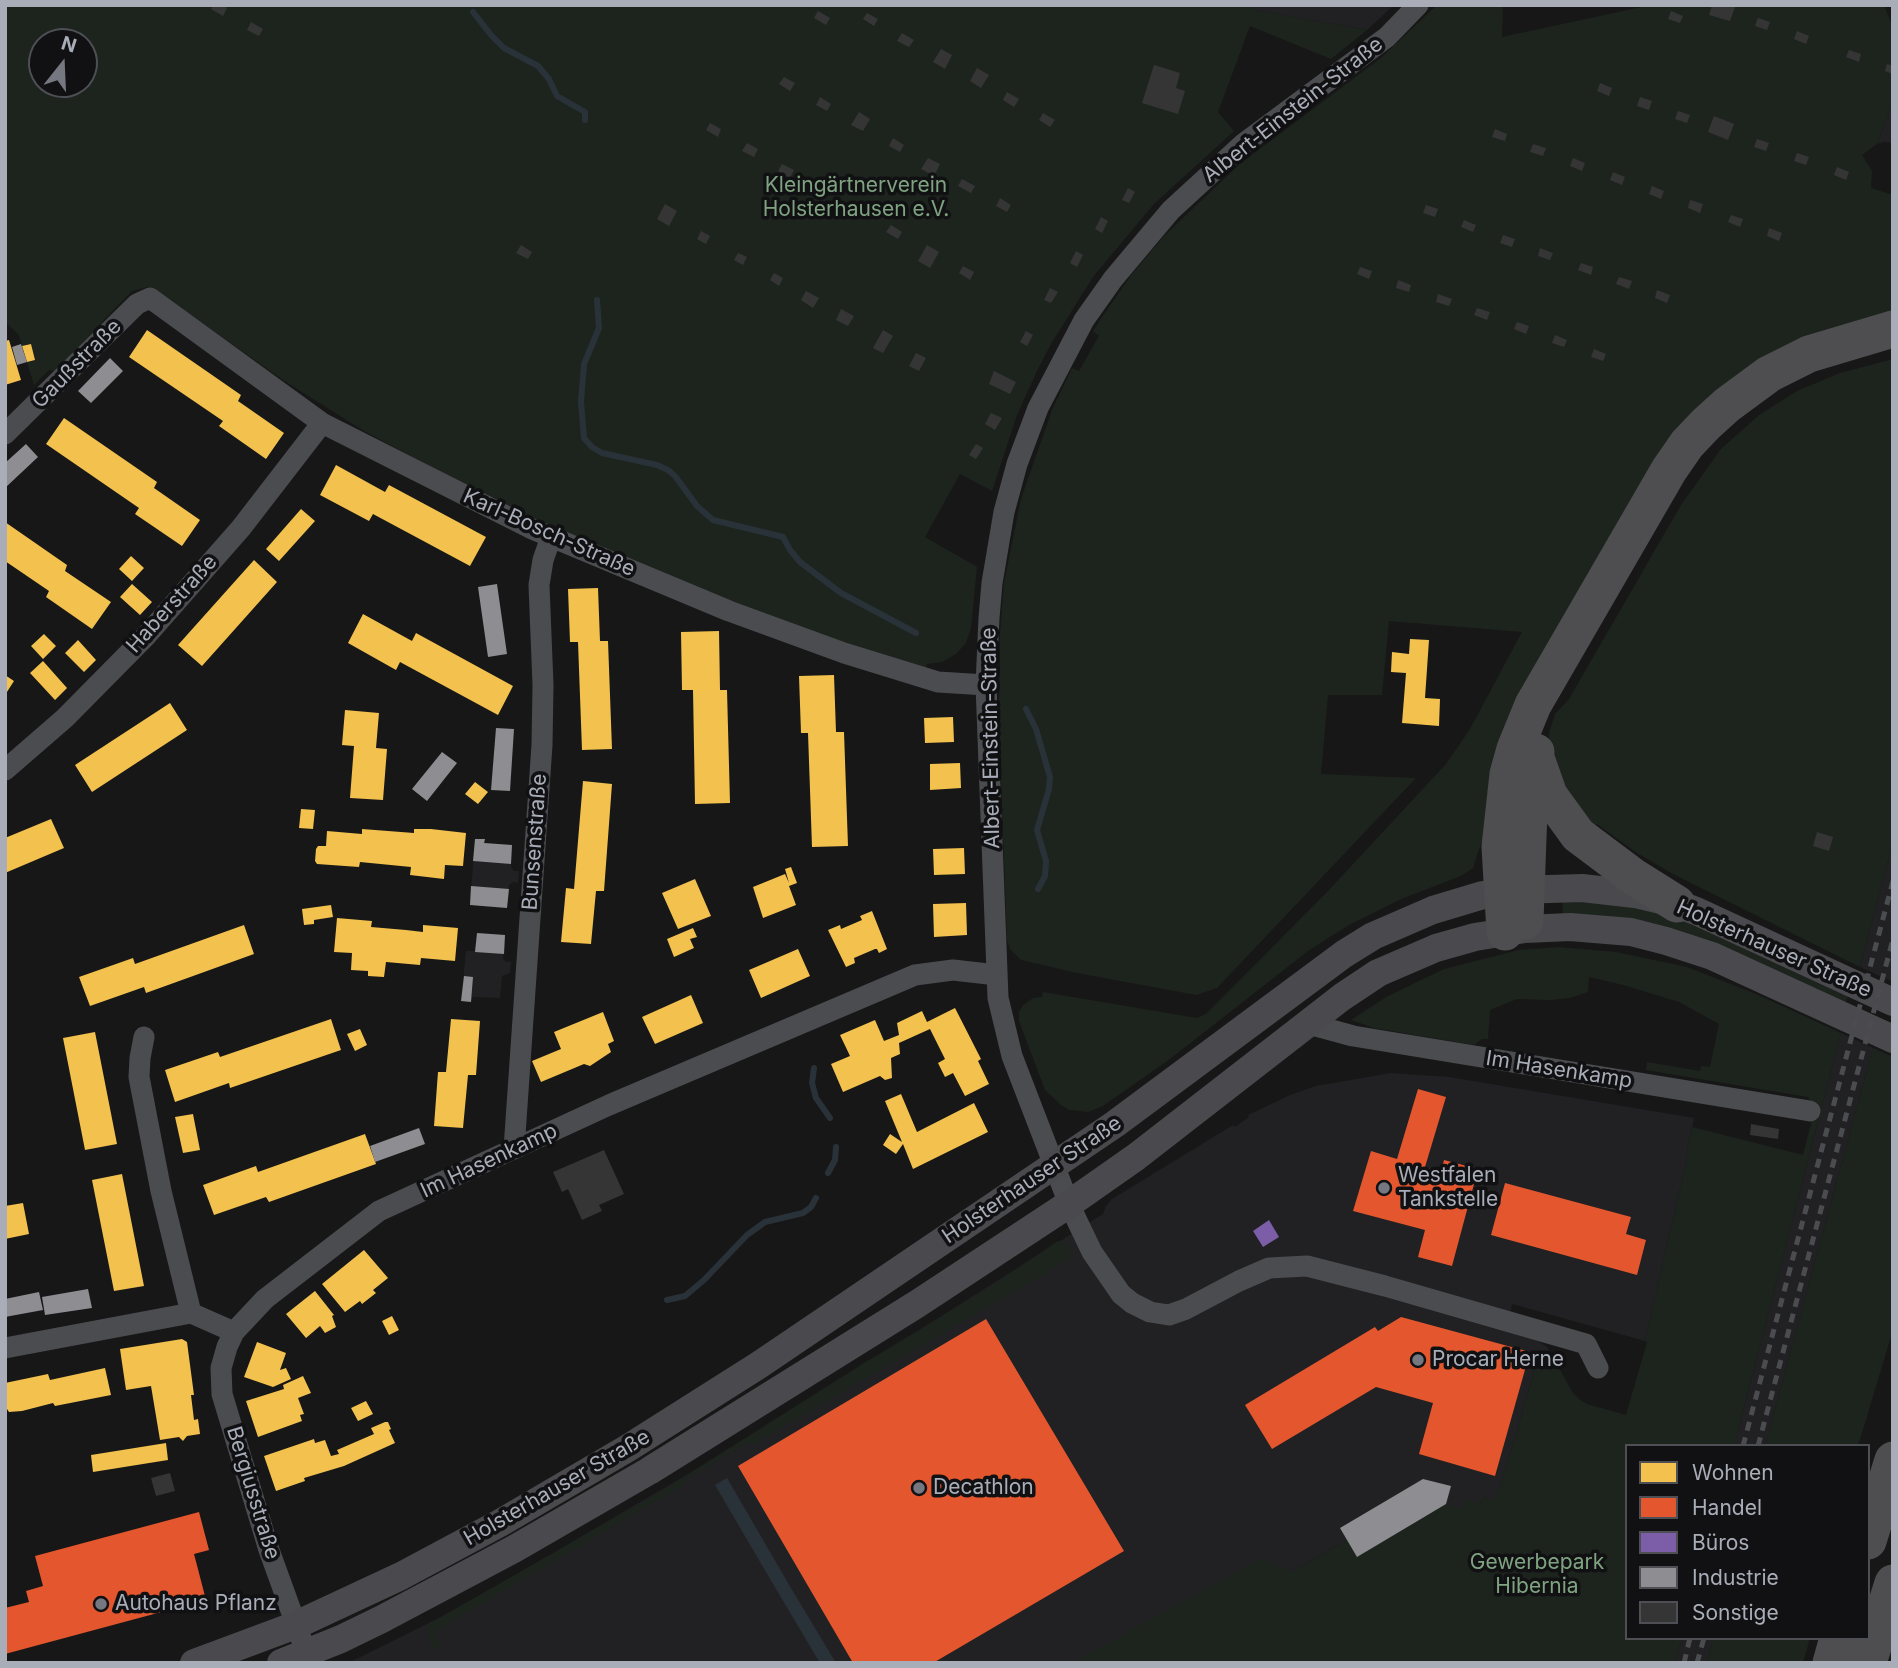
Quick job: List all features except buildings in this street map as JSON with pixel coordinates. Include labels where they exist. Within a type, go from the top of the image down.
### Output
[{"type":"highway","points":[[1513,890],[1500,857],[1508,774],[1520,734],[1575,629],[1669,470],[1687,444],[1706,424],[1769,374],[1809,354],[1893,329]]},
{"type":"highway","points":[[1515,930],[1513,890],[1535,753],[1545,721],[1554,700],[1656,519],[1699,455],[1741,413],[1782,382],[1842,356],[1893,344]]},
{"type":"highway","points":[[1535,753],[1549,795],[1578,835],[1634,877],[1677,904]]},
{"type":"highway","points":[[1870,1535],[1893,1460]]},
{"type":"highway","points":[[1868,1663],[1893,1583]]},
{"type":"highway","points":[[1831,1663],[1837,1640]]},
{"type":"main road","name":"Holsterhauser Straße","points":[[194,1663],[296,1625],[401,1576],[500,1523],[628,1448],[759,1365],[1115,1124],[1299,985],[1353,948],[1373,936],[1433,910],[1463,900],[1513,890],[1567,888],[1635,894],[1677,904],[1893,1002]]},
{"type":"main road","name":"Holsterhauser Straße","points":[[293,1658],[382,1619],[514,1549],[649,1471],[917,1304],[1069,1204],[1136,1157],[1342,997],[1378,973],[1436,948],[1515,930],[1601,928],[1666,941],[1741,968],[1893,1039]]},
{"type":"street","name":"Albert-Einstein-Straße","points":[[1418,5],[1387,37],[1243,144],[1189,192],[1141,244],[1084,320],[1038,408],[1017,464],[1004,512],[992,583],[986,685],[1001,1018],[1012,1056],[1069,1204],[1092,1252],[1121,1294],[1132,1303],[1150,1312],[1169,1315],[1186,1310],[1269,1268],[1307,1266],[1373,1282],[1586,1344],[1598,1368]]},
{"type":"street","name":"Karl-Bosch-Straße","points":[[150,298],[322,423],[551,537],[729,611],[844,653],[938,682],[986,685]]},
{"type":"street","name":"Gaußstraße","points":[[5,434],[137,304],[150,298]]},
{"type":"street","name":"Haberstraße","points":[[5,771],[65,718],[146,636],[241,528],[322,423]]},
{"type":"street","name":"Bunsenstraße","points":[[514,1149],[542,745],[543,685],[539,585],[543,560],[551,537]]},
{"type":"street","name":"Im Hasenkamp","points":[[234,1332],[265,1299],[379,1211],[609,1105],[915,975],[953,970],[997,975]]},
{"type":"street","name":"Im Hasenkamp","points":[[1309,1024],[1353,1036],[1810,1111]]},
{"type":"street","points":[[144,1037],[139,1077],[161,1191],[191,1313]]},
{"type":"street","points":[[5,1348],[191,1313],[234,1332]]},
{"type":"street","name":"Bergiusstraße","points":[[234,1332],[222,1368],[222,1394],[269,1550],[296,1625],[293,1658]]},
{"type":"shaded area","points":[[1256,5],[1394,5],[1367,30],[1254,10]]},
{"type":"shaded area","points":[[1893,101],[1893,143],[1877,144]]},
{"type":"shaded area","points":[[475,839],[485,839],[485,843],[512,845],[511,867],[514,871],[519,871],[518,883],[509,885],[507,908],[470,905]]},
{"type":"shaded area","points":[[1893,842],[1893,982],[1860,967]]},
{"type":"shaded area","points":[[477,933],[505,935],[503,958],[506,962],[511,962],[510,973],[502,976],[500,998],[472,997],[471,1002],[461,1001],[466,951],[475,951]]},
{"type":"shaded area","points":[[1841,1033],[1873,1048],[1766,1444],[1735,1444]]},
{"type":"shaded area","points":[[1391,1073],[1449,1077],[1694,1118],[1645,1341],[1512,1304],[1507,1331],[1535,1339],[1547,1347],[1554,1359],[1539,1355],[1501,1485],[1493,1500],[1483,1497],[1480,1504],[1347,1540],[1293,1571],[1072,1663],[348,1663],[459,1608],[729,1450],[1103,1214],[1112,1199],[1233,1125],[1235,1127],[1249,1117],[1248,1115],[1316,1086]]},
{"type":"shaded area","points":[[727,1478],[836,1663],[820,1663],[776,1589],[715,1485]]},
{"type":"shaded area","points":[[1681,1640],[1713,1640],[1707,1663],[1675,1663]]},
{"type":"green space","name":"Kleingärtnerverein Holsterhausen e.V.","points":[[5,5],[1256,5],[1255,10],[1367,30],[1331,59],[1250,26],[1218,112],[1234,131],[1154,204],[1093,277],[1036,373],[1017,415],[992,491],[960,474],[925,537],[977,567],[971,628],[966,643],[956,654],[942,662],[927,664],[926,670],[764,616],[540,521],[477,491],[364,431],[283,380],[154,289],[148,287],[132,291],[55,371],[49,370],[34,385],[27,362],[35,360],[31,344],[22,346],[19,335],[5,322]]},
{"type":"green space","points":[[1437,5],[1503,5],[1502,37],[1651,5],[1884,5],[1893,28],[1893,101],[1877,144],[1862,155],[1872,171],[1871,188],[1893,195],[1893,313],[1707,400],[1480,846],[1473,868],[1461,876],[1401,899],[1349,925],[1308,951],[1170,1059],[1103,1106],[1088,1112],[1069,1110],[1045,1090],[1019,1021],[1019,1012],[1023,1005],[1033,998],[1042,997],[1043,992],[1197,1018],[1206,1014],[1328,891],[1446,764],[1470,729],[1522,632],[1389,621],[1382,695],[1328,695],[1321,774],[1416,778],[1217,988],[1196,995],[1077,973],[1021,960],[1010,949],[1007,940],[999,724],[1000,633],[1004,583],[1021,499],[1052,410],[1072,368],[1079,371],[1099,336],[1093,331],[1102,317],[1132,274],[1165,235],[1241,163],[1381,58]]},
{"type":"green space","points":[[1893,359],[1893,842],[1860,967],[1673,874],[1637,853],[1597,824],[1591,832],[1576,817],[1548,752],[1549,733],[1555,714],[1569,699],[1681,505],[1721,449],[1759,415],[1797,391],[1840,373]]},
{"type":"green space","points":[[1562,899],[1611,902],[1685,920],[1849,993],[1845,1005],[1563,916]]},
{"type":"green space","name":"Gewerbepark Hibernia","points":[[1558,947],[1616,952],[1687,967],[1756,994],[1841,1033],[1735,1444],[1625,1444],[1625,1640],[1681,1640],[1675,1663],[1072,1663],[1260,1559],[1293,1571],[1347,1540],[1446,1504],[1461,1508],[1464,1499],[1480,1504],[1482,1497],[1493,1499],[1501,1485],[1539,1355],[1554,1359],[1579,1399],[1587,1404],[1626,1415],[1647,1342],[1645,1341],[1692,1127],[1803,1155],[1815,1108],[1808,1097],[1646,1070],[1647,1062],[1700,1071],[1701,1066],[1710,1067],[1719,1024],[1679,1002],[1623,985],[1589,977],[1588,992],[1570,998],[1517,999],[1490,1010],[1488,1039],[1482,1039],[1474,1045],[1374,1028],[1351,1020],[1388,996],[1444,969],[1519,950]]},
{"type":"green space","points":[[1873,1048],[1893,1057],[1893,1330],[1859,1444],[1766,1444]]},
{"type":"green space","points":[[1058,1241],[1070,1246],[1068,1260],[757,1442],[746,1444],[685,1479],[687,1483],[434,1632],[442,1645],[432,1650],[428,1632],[430,1624],[437,1619],[652,1497],[984,1291]]},
{"type":"green space","points":[[1713,1640],[1809,1640],[1803,1663],[1707,1663]]},
{"type":"waterway","points":[[473,12],[504,48],[538,66],[549,79],[557,96],[585,112],[585,120]]},
{"type":"waterway","points":[[597,300],[599,328],[584,364],[581,402],[584,438],[592,447],[602,453],[668,470],[697,506],[713,520],[783,537],[800,562],[841,593],[916,633]]},
{"type":"waterway","points":[[1026,709],[1036,729],[1050,777],[1037,830],[1046,861],[1045,876],[1038,889]]},
{"type":"waterway","points":[[814,1068],[812,1083],[816,1098],[830,1118]]},
{"type":"waterway","points":[[828,1173],[835,1160],[836,1147]]},
{"type":"waterway","points":[[667,1300],[685,1296],[747,1235],[765,1222],[803,1213],[811,1207],[816,1198]]},
{"type":"railway","points":[[1744,1444],[1893,881]]},
{"type":"railway","points":[[1759,1444],[1893,939]]},
{"type":"railway","points":[[1684,1663],[1690,1640]]},
{"type":"railway","points":[[1697,1663],[1703,1640]]},
{"type":"place","name":"Westfalen Tankstelle","points":[[1384,1188]]},
{"type":"place","name":"Procar Herne","points":[[1418,1360]]},
{"type":"place","name":"Decathlon","points":[[919,1488]]},
{"type":"place","name":"Autohaus Pflanz","points":[[101,1604]]}]
